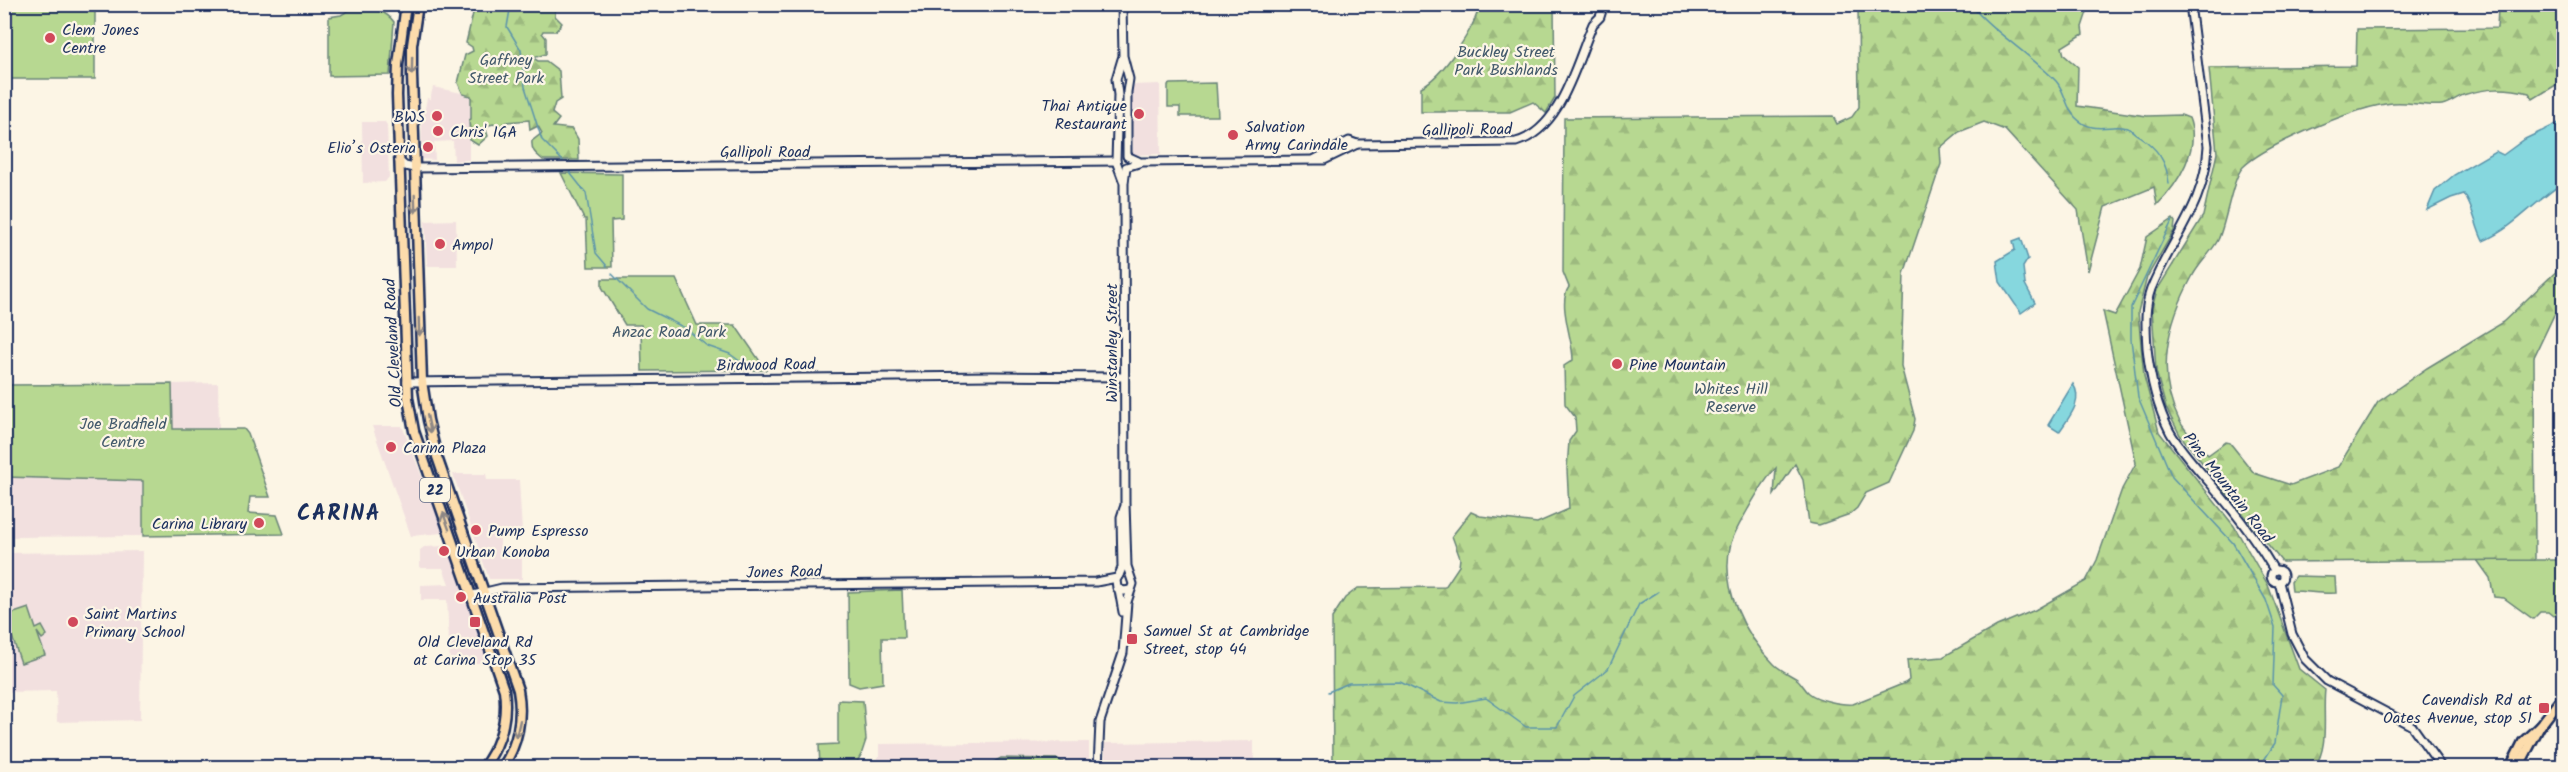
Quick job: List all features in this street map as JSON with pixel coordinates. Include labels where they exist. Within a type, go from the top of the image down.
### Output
[{"type":"main road","name":"Old Cleveland Road","points":[[406,4],[398,73],[399,161],[409,408],[414,430],[501,677],[506,702],[502,735],[483,768]]},
{"type":"main road","name":"Old Cleveland Road","points":[[418,4],[412,59],[422,381],[437,457],[519,695],[519,727],[506,765]]},
{"type":"main road","points":[[2510,768],[2523,742],[2540,726],[2564,695]]},
{"type":"main road","points":[[2518,768],[2540,726]]},
{"type":"street","name":"Winstanley Street","points":[[1122,4],[1123,56],[1129,83],[1127,92],[1128,161],[1124,183],[1125,503],[1130,575],[1133,580],[1125,623]]},
{"type":"street","name":"Gallipoli Road","points":[[1128,161],[1324,160],[1357,144],[1516,142],[1529,138],[1545,126],[1559,106],[1593,24],[1600,16],[1604,4]]},
{"type":"street","name":"Pine Mountain Road","points":[[2190,4],[2208,146],[2207,159],[2204,177],[2191,216],[2150,292],[2146,322],[2148,359],[2156,398],[2171,434],[2257,541],[2274,570],[2279,570],[2283,574],[2279,582],[2292,634],[2305,659],[2327,681],[2412,726],[2442,768]]},
{"type":"street","name":"Winstanley Street","points":[[1123,56],[1117,75],[1117,161],[1124,183]]},
{"type":"street","points":[[1117,75],[1127,74]]},
{"type":"street","points":[[1117,84],[1123,87],[1129,83]]},
{"type":"street","points":[[1121,154],[1128,161],[1117,161],[1121,154]]},
{"type":"street","points":[[399,161],[405,166],[414,168]]},
{"type":"street","name":"Gallipoli Road","points":[[414,168],[1117,161]]},
{"type":"street","points":[[400,179],[414,168]]},
{"type":"street","name":"Birdwood Road","points":[[407,382],[992,376],[1124,377]]},
{"type":"street","name":"Winstanley Street","points":[[1125,503],[1122,517],[1122,568],[1118,576],[1118,589],[1125,623]]},
{"type":"street","name":"Jones Road","points":[[472,595],[501,588],[530,587],[1096,582],[1130,575]]},
{"type":"street","name":"Jones Road","points":[[1096,582],[1130,590]]},
{"type":"street","points":[[1098,768],[1100,722],[1123,653],[1125,623]]},
{"type":"shaded area","points":[[1160,84],[1161,154],[1133,155],[1132,85]]},
{"type":"shaded area","points":[[433,87],[471,95],[469,160],[454,161],[453,141],[434,142],[435,160],[421,159],[422,123],[427,98],[430,99]]},
{"type":"shaded area","points":[[362,122],[385,122],[387,125],[389,177],[385,182],[363,183]]},
{"type":"shaded area","points":[[456,220],[457,266],[427,265],[425,221]]},
{"type":"shaded area","points":[[218,383],[219,428],[173,429],[172,384]]},
{"type":"shaded area","points":[[372,426],[402,426],[443,530],[442,533],[411,536]]},
{"type":"shaded area","points":[[453,474],[486,474],[487,480],[519,480],[522,532],[500,534],[500,551],[522,551],[522,579],[489,579]]},
{"type":"shaded area","points":[[5,477],[143,481],[143,536],[5,537]]},
{"type":"shaded area","points":[[445,546],[450,548],[488,663],[450,663],[447,600],[421,600],[421,585],[449,584],[443,568],[420,568],[420,550],[424,547]]},
{"type":"shaded area","name":"Saint Martins Primary School","points":[[142,551],[140,720],[57,722],[56,691],[5,692],[4,553]]},
{"type":"shaded area","points":[[1254,741],[1254,767],[1105,767],[1105,743]]},
{"type":"shaded area","points":[[1089,742],[1089,767],[872,768],[879,756],[879,744]]},
{"type":"green space","name":"Clem Jones Centre","points":[[5,5],[95,5],[95,79],[5,79]]},
{"type":"green space","points":[[358,5],[378,10],[394,22],[390,75],[329,76],[329,17],[341,15]]},
{"type":"green space","name":"Gaffney Street Park","points":[[475,5],[563,5],[555,11],[555,16],[562,23],[556,31],[543,31],[542,33],[546,38],[546,54],[533,58],[546,61],[559,71],[561,99],[555,103],[552,113],[559,119],[553,127],[572,129],[578,139],[579,160],[543,160],[532,147],[532,141],[542,133],[538,126],[530,130],[529,120],[507,122],[502,128],[494,124],[489,125],[486,130],[488,136],[478,145],[470,140],[471,96],[463,94],[458,83],[465,55],[473,51],[472,47],[466,43]]},
{"type":"green space","name":"Buckley Street Park Bushlands","points":[[1479,5],[1554,5],[1555,98],[1546,113],[1533,102],[1510,112],[1421,112],[1421,87],[1438,73],[1457,50],[1472,26]]},
{"type":"green space","name":"Whites Hill Reserve","points":[[1858,5],[2085,5],[2088,9],[2082,27],[2083,34],[2062,47],[2064,55],[2078,67],[2077,106],[2147,116],[2181,115],[2189,118],[2192,129],[2190,153],[2180,176],[2157,205],[2154,187],[2105,207],[2088,271],[2078,210],[2005,130],[1984,122],[1959,132],[1940,148],[1941,164],[1904,274],[1901,366],[1915,419],[1913,431],[1889,483],[1866,493],[1857,508],[1850,514],[1819,525],[1809,523],[1803,480],[1795,464],[1774,495],[1776,468],[1772,472],[1737,530],[1731,543],[1728,559],[1731,592],[1744,624],[1774,664],[1797,679],[1809,693],[1830,702],[1853,704],[1909,680],[1907,660],[1943,657],[1997,626],[2035,610],[2086,581],[2097,560],[2122,489],[2136,463],[2103,311],[2115,315],[2140,269],[2147,237],[2173,219],[2174,231],[2147,277],[2138,312],[2144,376],[2159,432],[2234,526],[2268,585],[2299,669],[2325,690],[2324,740],[2319,760],[2314,768],[1333,767],[1332,618],[1345,598],[1358,588],[1445,587],[1459,566],[1460,558],[1452,536],[1471,512],[1480,516],[1537,523],[1569,509],[1567,469],[1569,441],[1576,431],[1575,417],[1565,404],[1564,366],[1573,360],[1565,312],[1566,294],[1569,287],[1563,272],[1564,118],[1833,116],[1837,124],[1852,117],[1859,107]]},
{"type":"green space","points":[[2498,8],[2563,10],[2563,82],[2533,99],[2529,93],[2496,89],[2463,95],[2442,105],[2392,103],[2377,106],[2358,111],[2292,137],[2255,158],[2239,173],[2218,240],[2195,272],[2176,311],[2167,347],[2166,366],[2172,402],[2179,420],[2208,455],[2226,442],[2230,443],[2254,473],[2291,485],[2338,467],[2378,402],[2427,368],[2503,322],[2563,265],[2563,306],[2554,315],[2534,357],[2535,560],[2282,562],[2180,435],[2166,408],[2156,371],[2152,308],[2157,290],[2203,216],[2217,153],[2209,68],[2356,66],[2357,29],[2497,28]]},
{"type":"green space","points":[[1216,83],[1218,116],[1180,116],[1180,107],[1168,107],[1168,85],[1170,84]]},
{"type":"green space","points":[[561,173],[622,174],[622,220],[611,221],[612,267],[588,267],[586,219]]},
{"type":"green space","name":"Anzac Road Park","points":[[602,279],[676,279],[697,325],[735,325],[766,370],[642,371],[641,325],[625,325],[602,287]]},
{"type":"green space","name":"Joe Bradfield Centre","points":[[172,384],[173,429],[244,429],[248,434],[270,497],[250,497],[248,513],[277,515],[284,534],[143,536],[143,481],[5,477],[5,385]]},
{"type":"green space","points":[[2477,560],[2563,560],[2563,613],[2553,616],[2548,612],[2540,612],[2533,619],[2504,598],[2494,597],[2490,578]]},
{"type":"green space","points":[[2295,576],[2335,577],[2336,593],[2292,591],[2291,582]]},
{"type":"green space","points":[[902,590],[904,638],[882,638],[883,683],[859,687],[849,683],[848,592]]},
{"type":"green space","points":[[29,608],[36,629],[42,626],[47,635],[42,639],[37,632],[45,655],[21,663],[5,616]]},
{"type":"green space","points":[[838,700],[863,701],[866,740],[854,767],[820,767],[819,745],[838,744]]},
{"type":"green space","points":[[1001,758],[1058,759],[1070,767],[985,767]]},
{"type":"water","points":[[2563,121],[2563,183],[2505,229],[2483,241],[2464,194],[2427,210],[2435,191],[2454,175],[2495,151],[2503,155],[2525,139]]},
{"type":"water","points":[[2021,238],[2028,259],[2023,267],[2025,284],[2035,303],[2021,313],[2000,282],[1997,261],[2015,250],[2013,241]]},
{"type":"water","points":[[2073,384],[2076,390],[2076,403],[2059,432],[2048,425]]},
{"type":"waterway","points":[[511,4],[507,27],[521,50],[525,87],[542,140],[563,161]]},
{"type":"waterway","points":[[1970,4],[2056,81],[2072,113],[2082,123],[2095,128],[2127,128],[2151,145],[2166,168],[2169,184]]},
{"type":"waterway","points":[[567,169],[586,193],[596,253],[607,266]]},
{"type":"waterway","points":[[2172,221],[2131,307],[2131,339],[2138,397],[2172,477],[2233,543],[2266,600],[2275,627],[2273,685],[2282,695],[2275,743],[2259,768]]},
{"type":"waterway","points":[[612,274],[647,309],[685,328],[707,346],[730,354],[749,368]]},
{"type":"waterway","points":[[1328,692],[1349,683],[1400,682],[1441,702],[1457,703],[1486,698],[1526,727],[1557,727],[1574,696],[1608,669],[1639,604],[1658,592]]},
{"type":"place","name":"Clem Jones Centre","points":[[50,38]]},
{"type":"place","name":"Thai Antique Restaurant","points":[[1139,114]]},
{"type":"place","name":"BWS","points":[[437,116]]},
{"type":"place","name":"Chris' IGA","points":[[438,131]]},
{"type":"place","name":"Salvation Army Carindale","points":[[1233,135]]},
{"type":"place","name":"Elio’s Osteria","points":[[428,147]]},
{"type":"place","name":"Ampol","points":[[440,244]]},
{"type":"place","name":"Pine Mountain","points":[[1617,364]]},
{"type":"place","name":"Carina Plaza","points":[[391,447]]},
{"type":"place","name":"Carina Library","points":[[259,523]]},
{"type":"place","name":"Pump Espresso","points":[[476,530]]},
{"type":"place","name":"Urban Konoba","points":[[444,551]]},
{"type":"place","name":"Australia Post","points":[[461,597]]},
{"type":"place","name":"Saint Martins Primary School","points":[[73,622]]},
{"type":"place","name":"Old Cleveland Rd at Carina Stop 35","points":[[475,622]]},
{"type":"place","name":"Samuel St at Cambridge Street, stop 44","points":[[1132,639]]},
{"type":"place","name":"Cavendish Rd at Oates Avenue, stop 51","points":[[2544,708]]},
{"type":"district","name":"CARINA","points":[[339,512]]}]
